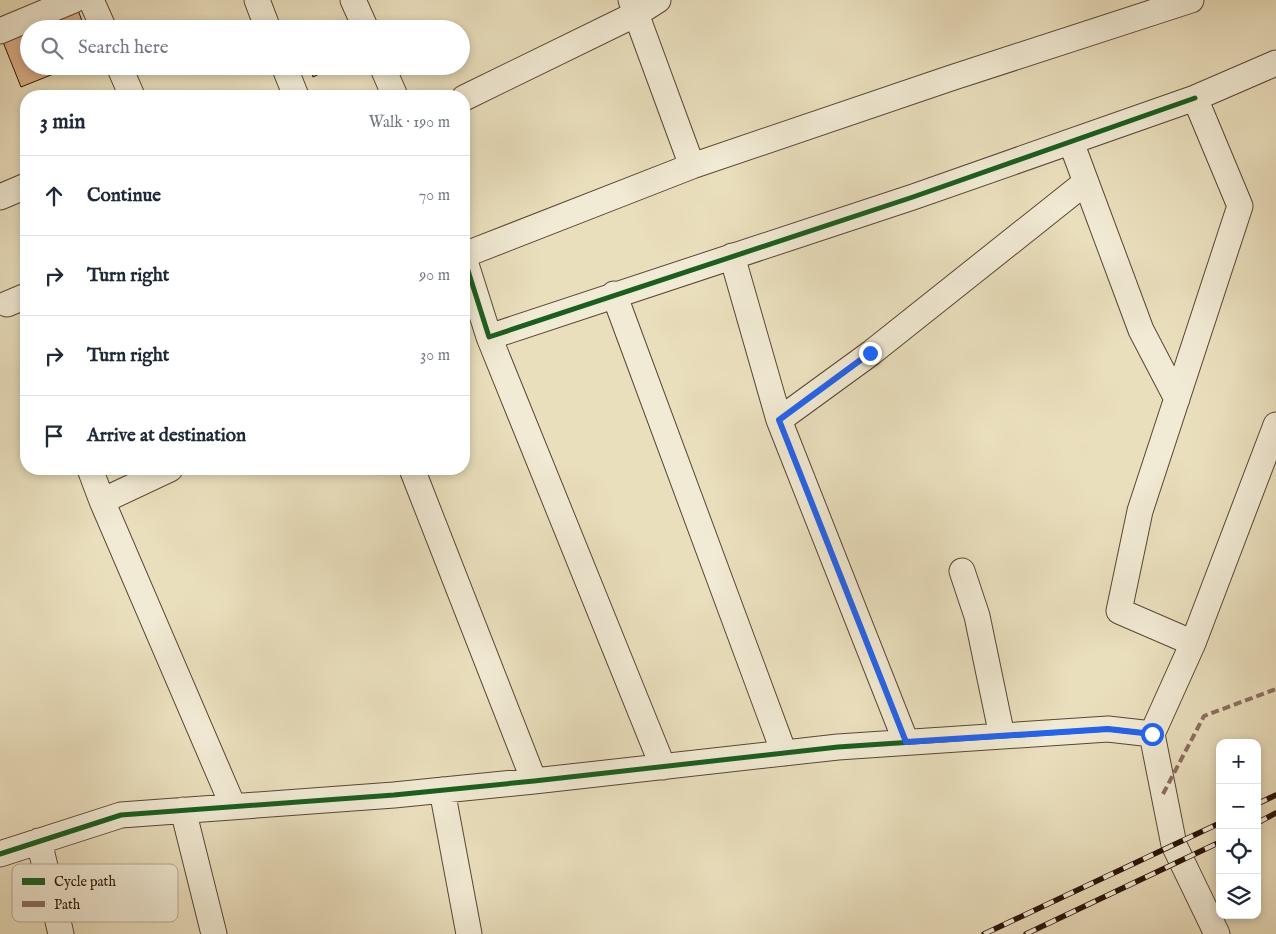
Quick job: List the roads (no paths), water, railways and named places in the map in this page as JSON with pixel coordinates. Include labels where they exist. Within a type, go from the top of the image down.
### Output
[{"type":"street","points":[[26,20],[74,0]]},
{"type":"street","points":[[91,0],[100,20]]},
{"type":"street","points":[[256,0],[264,20]]},
{"type":"street","points":[[354,0],[362,20]]},
{"type":"street","points":[[470,95],[633,7],[658,0]]},
{"type":"street","points":[[470,254],[692,166],[951,78],[1191,0]]},
{"type":"street","points":[[633,7],[692,166]]},
{"type":"street","points":[[0,31],[20,23]]},
{"type":"street","points":[[479,328],[614,294],[913,197],[1195,98],[1276,63]]},
{"type":"street","points":[[123,75],[129,90]]},
{"type":"street","points":[[288,75],[294,90]]},
{"type":"street","points":[[386,75],[392,90]]},
{"type":"street","points":[[1193,643],[1119,611],[1140,511],[1240,206],[1195,98]]},
{"type":"street","points":[[1071,142],[1141,330],[1177,400]]},
{"type":"street","points":[[779,420],[870,353],[1086,182]]},
{"type":"street","points":[[0,197],[20,189]]},
{"type":"street","points":[[732,256],[779,420],[906,742]]},
{"type":"street","points":[[470,285],[479,328],[664,767]]},
{"type":"street","points":[[614,294],[784,753]]},
{"type":"street","points":[[1217,934],[1174,845],[1152,734],[1193,643],[1276,425]]},
{"type":"street","points":[[92,475],[233,806]]},
{"type":"street","points":[[102,501],[157,475]]},
{"type":"street","points":[[414,475],[534,781]]},
{"type":"street","points":[[962,571],[977,616],[1002,736]]},
{"type":"street","points":[[0,854],[121,815],[442,790],[784,753],[906,742],[1108,729],[1152,734]]},
{"type":"street","points":[[442,790],[468,934]]},
{"type":"street","points":[[183,810],[214,934]]},
{"type":"street","points":[[39,841],[44,864]]},
{"type":"railway","points":[[1261,802],[1276,795]]},
{"type":"railway","points":[[1261,821],[1276,813]]},
{"type":"railway","points":[[984,934],[1216,825]]},
{"type":"railway","points":[[1026,934],[1216,844]]}]
